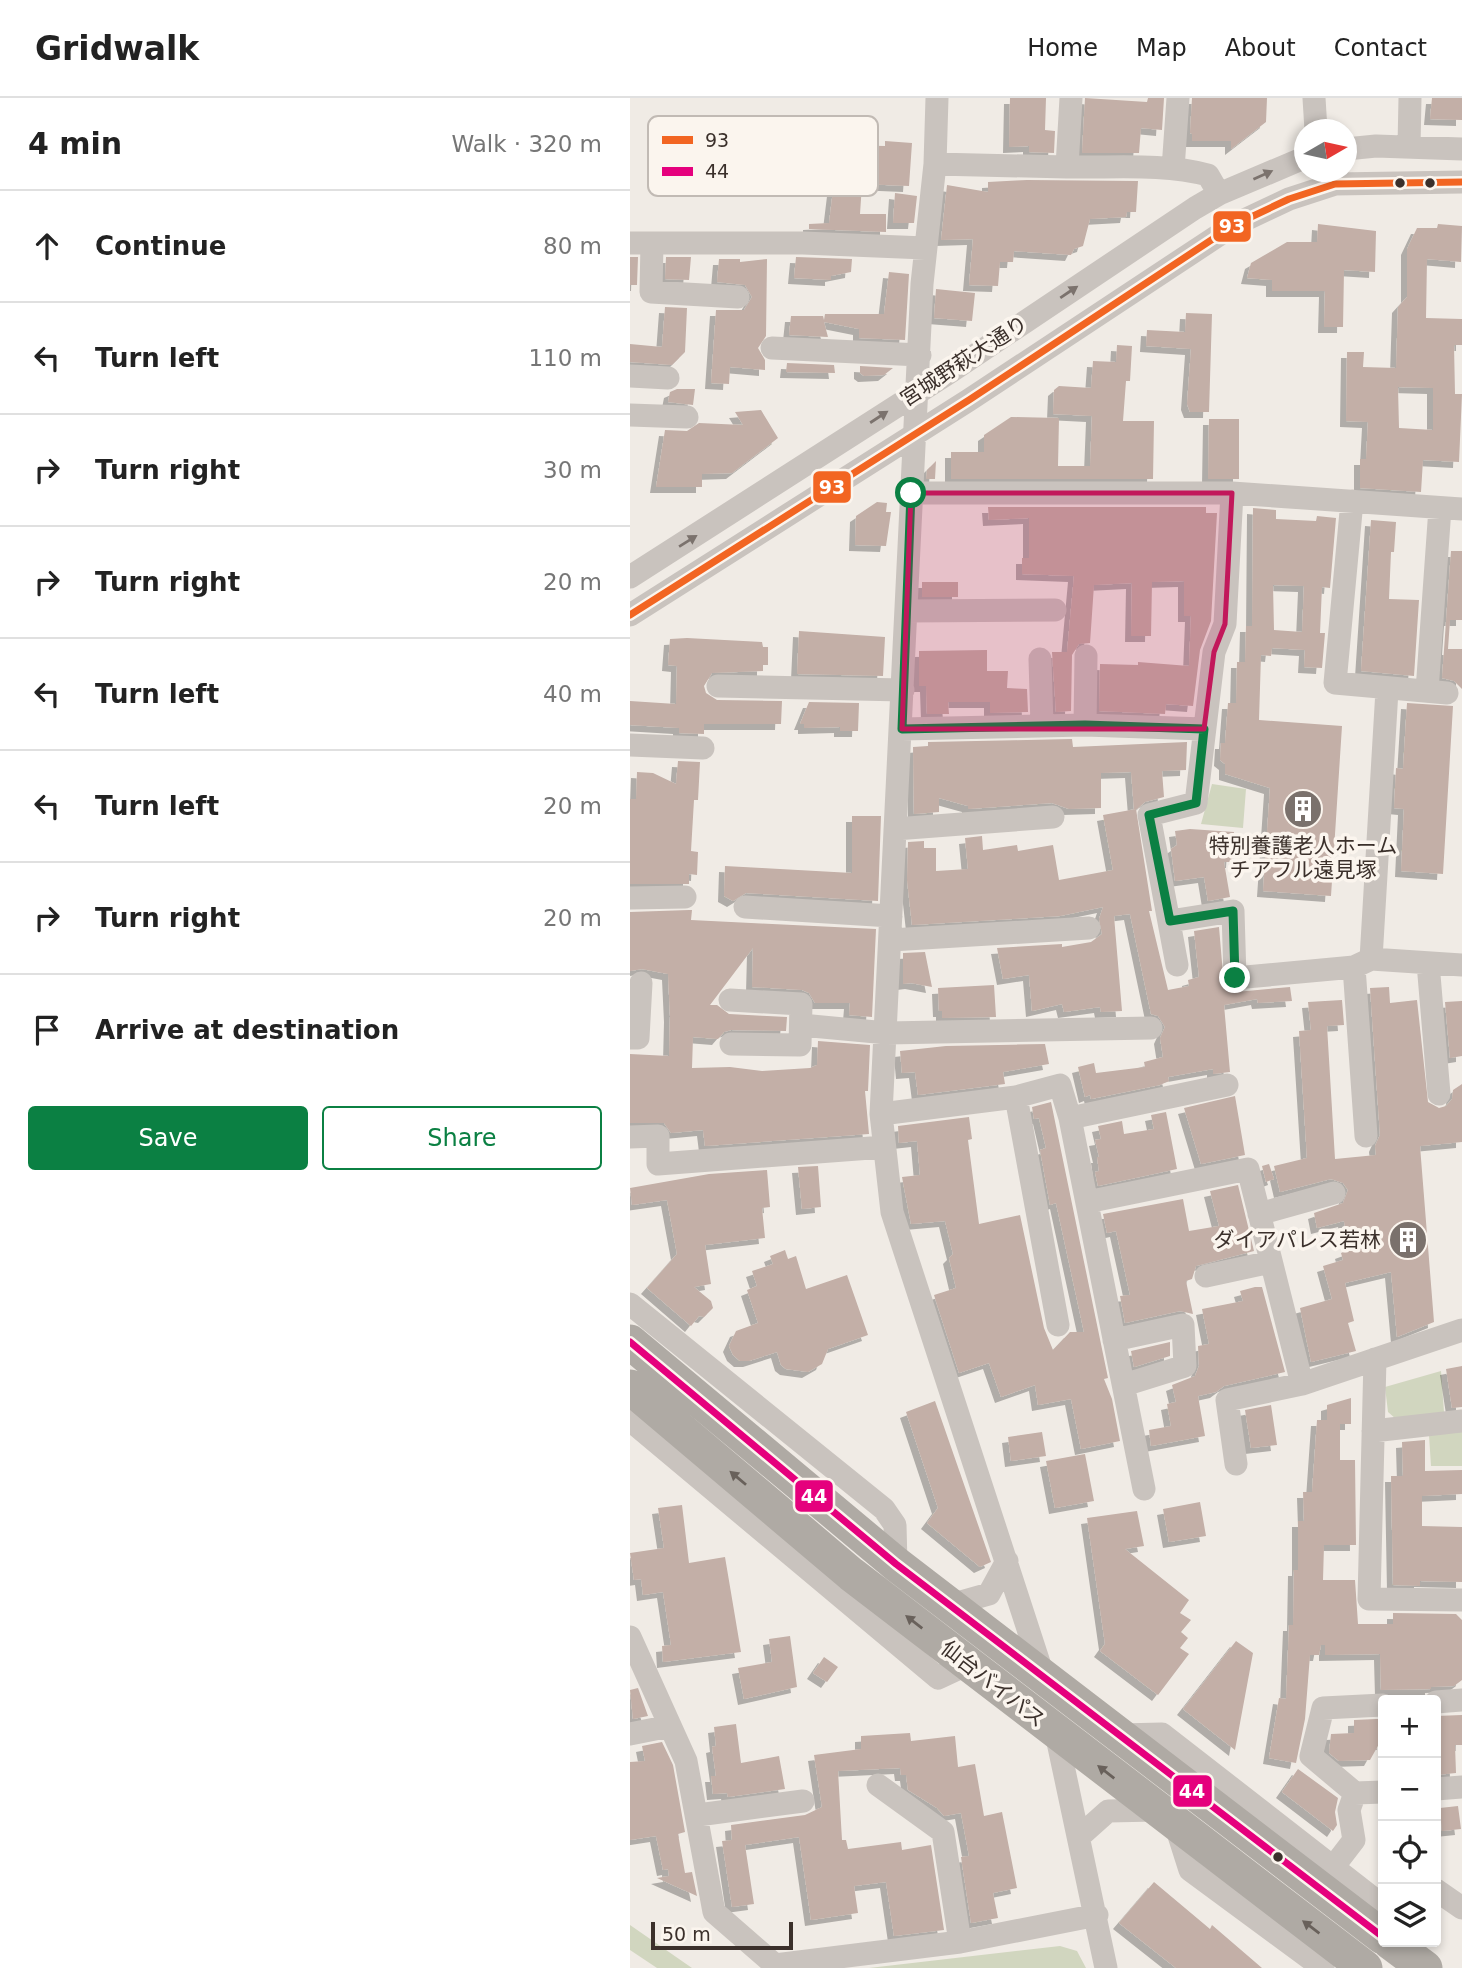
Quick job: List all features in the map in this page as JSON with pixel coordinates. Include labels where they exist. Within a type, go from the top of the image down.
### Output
[{"type":"highway","name":"仙台バイパス","points":[[630,1342],[896,1564],[1402,1949]]},
{"type":"highway","name":"仙台バイパス","points":[[630,1387],[851,1574],[1365,1968]]},
{"type":"street","points":[[937,98],[935,164],[925,248],[914,435],[904,690],[881,1114],[892,1212],[1045,1680],[1097,1915],[1106,1968]]},
{"type":"street","points":[[1067,167],[1071,98]]},
{"type":"street","points":[[1172,169],[1178,98]]},
{"type":"street","points":[[1314,98],[1315,119]]},
{"type":"street","points":[[1409,146],[1410,98]]},
{"type":"street","points":[[1357,148],[1409,146],[1462,149]]},
{"type":"street","name":"宮城野萩大通り","points":[[630,577],[1219,194],[1294,162]]},
{"type":"street","points":[[935,164],[1172,169],[1208,174],[1219,194]]},
{"type":"street","name":"宮城野萩大通り","points":[[1357,181],[1462,182]]},
{"type":"street","name":"宮城野萩大通り","points":[[630,615],[914,435],[1234,225],[1289,199],[1316,182]]},
{"type":"street","points":[[738,297],[651,292],[641,243],[803,243],[925,248]]},
{"type":"street","points":[[772,348],[920,355]]},
{"type":"street","points":[[630,376],[668,378]]},
{"type":"street","points":[[630,415],[687,417]]},
{"type":"street","points":[[911,493],[1232,493],[1352,501],[1451,508],[1437,692],[1335,684],[1352,501]]},
{"type":"street","points":[[1177,965],[1149,815],[1196,803],[1214,652],[1226,624],[1232,493]]},
{"type":"street","points":[[906,611],[1055,610]]},
{"type":"street","points":[[1085,725],[1086,656]]},
{"type":"street","points":[[1040,659],[1042,726]]},
{"type":"street","points":[[718,685],[904,690]]},
{"type":"street","points":[[1366,1136],[1363,963],[1387,690]]},
{"type":"street","points":[[902,729],[1085,725],[1204,729]]},
{"type":"street","points":[[630,745],[703,748]]},
{"type":"street","points":[[895,829],[1053,817]]},
{"type":"street","points":[[630,898],[685,897]]},
{"type":"street","points":[[745,907],[891,916]]},
{"type":"street","points":[[1170,921],[1233,911],[1235,978],[1363,963],[1428,962],[1462,965]]},
{"type":"street","points":[[891,940],[1089,928]]},
{"type":"street","points":[[1428,962],[1438,1094]]},
{"type":"street","points":[[630,1038],[638,1038],[641,982]]},
{"type":"street","points":[[730,1000],[801,1004],[800,1045],[731,1044]]},
{"type":"street","points":[[801,1025],[887,1033],[1152,1028]]},
{"type":"street","points":[[1070,1118],[1227,1084]]},
{"type":"street","points":[[881,1114],[1016,1097],[1060,1085],[1070,1118],[1144,1489]]},
{"type":"street","points":[[1016,1097],[1058,1325]]},
{"type":"street","points":[[630,1137],[658,1136],[658,1164],[884,1147]]},
{"type":"street","points":[[1087,1202],[1248,1169],[1302,1384]]},
{"type":"street","points":[[1259,1214],[1335,1193]]},
{"type":"street","points":[[1206,1276],[1271,1262]]},
{"type":"street","points":[[630,1304],[884,1509],[895,1525],[896,1564]]},
{"type":"street","points":[[1114,1340],[1183,1325],[1185,1366],[1124,1385]]},
{"type":"street","points":[[1236,1464],[1227,1399],[1302,1384],[1462,1330]]},
{"type":"street","points":[[1375,1359],[1369,1599],[1462,1600]]},
{"type":"street","points":[[630,1420],[938,1678],[968,1664]]},
{"type":"street","points":[[1373,1431],[1462,1421]]},
{"type":"street","points":[[950,1605],[989,1594],[1007,1561]]},
{"type":"street","points":[[632,1647],[686,1760],[714,1912],[775,1965],[960,1942],[1097,1915]]},
{"type":"street","points":[[1441,1702],[1462,1700]]},
{"type":"street","points":[[1378,1704],[1323,1708],[1311,1756],[1355,1794],[1378,1792]]},
{"type":"street","points":[[630,1734],[670,1726]]},
{"type":"street","points":[[1121,1735],[1162,1734],[1378,1902]]},
{"type":"street","points":[[878,1785],[943,1832],[960,1942]]},
{"type":"street","points":[[1441,1788],[1462,1787]]},
{"type":"street","points":[[1334,1866],[1354,1840],[1349,1810],[1355,1794]]},
{"type":"street","points":[[698,1815],[803,1801]]},
{"type":"street","points":[[1080,1836],[1108,1811],[1166,1816],[1189,1870],[1323,1968]]},
{"type":"street","points":[[1441,1893],[1462,1908]]},
{"type":"highlighted area","points":[[911,493],[1232,493],[1225,624],[1214,652],[1204,729],[902,729]]},
{"type":"green space","points":[[1212,784],[1246,789],[1243,828],[1201,824]]},
{"type":"green space","points":[[1441,1371],[1444,1412],[1396,1419],[1388,1412],[1385,1387]]},
{"type":"green space","points":[[1462,1430],[1462,1466],[1431,1466],[1429,1435]]},
{"type":"green space","points":[[630,1925],[692,1968],[657,1968],[630,1950]]},
{"type":"green space","points":[[1060,1946],[1077,1951],[1086,1968],[869,1968]]},
{"type":"building","points":[[1010,98],[1046,98],[1045,130],[1055,131],[1054,153],[1029,152],[1029,146],[1009,147]]},
{"type":"building","points":[[1085,98],[1147,102],[1148,98],[1164,98],[1162,130],[1141,128],[1139,153],[1082,153]]},
{"type":"building","points":[[1192,98],[1267,98],[1266,122],[1231,149],[1231,141],[1192,141]]},
{"type":"building","points":[[1432,98],[1462,98],[1462,120],[1430,119]]},
{"type":"building","points":[[885,141],[912,143],[909,186],[878,185],[878,146],[885,146]]},
{"type":"building","points":[[1138,181],[1136,212],[1127,212],[1126,217],[1090,219],[1083,246],[1074,249],[1071,255],[1014,251],[1013,262],[1000,262],[998,286],[969,285],[973,239],[941,240],[947,185],[988,192],[988,182]]},
{"type":"building","points":[[895,193],[917,196],[914,223],[893,223]]},
{"type":"building","points":[[832,196],[861,196],[860,214],[886,214],[886,232],[809,229],[809,224],[829,223]]},
{"type":"building","points":[[1318,224],[1376,231],[1375,272],[1344,270],[1343,327],[1324,327],[1325,291],[1272,291],[1272,280],[1247,278],[1251,263],[1287,242],[1317,242]]},
{"type":"building","points":[[1438,224],[1462,226],[1461,262],[1427,259],[1426,318],[1462,319],[1462,345],[1454,345],[1455,394],[1462,394],[1459,462],[1423,460],[1421,492],[1360,488],[1360,459],[1366,459],[1368,422],[1346,421],[1347,352],[1364,352],[1363,367],[1396,368],[1398,307],[1407,297],[1407,249],[1417,228],[1437,228]],"holes":[[[1398,387],[1433,388],[1433,430],[1399,428]]]},
{"type":"building","points":[[630,257],[638,257],[637,285],[630,285]]},
{"type":"building","points":[[666,257],[691,257],[689,280],[665,279]]},
{"type":"building","points":[[796,257],[852,259],[851,272],[831,276],[831,280],[794,278]]},
{"type":"building","points":[[719,259],[740,259],[740,262],[767,259],[766,336],[758,348],[765,360],[765,370],[730,367],[729,384],[711,383],[716,310],[744,310],[752,297],[745,285],[717,282]]},
{"type":"building","points":[[889,272],[909,274],[905,340],[859,338],[859,329],[824,322],[828,337],[789,335],[791,316],[823,316],[824,320],[825,314],[884,314]]},
{"type":"building","points":[[936,289],[975,293],[972,321],[934,318]]},
{"type":"building","points":[[665,307],[687,308],[685,352],[672,365],[630,362],[630,344],[662,347]]},
{"type":"building","points":[[1186,313],[1212,314],[1209,412],[1190,412],[1187,404],[1191,349],[1146,346],[1147,330],[1185,332]]},
{"type":"building","points":[[1117,345],[1132,346],[1130,381],[1126,381],[1123,421],[1154,421],[1153,479],[951,479],[951,452],[984,452],[984,435],[1011,417],[1059,418],[1058,466],[1090,466],[1092,416],[1053,414],[1054,390],[1059,386],[1091,388],[1093,361],[1116,362]]},
{"type":"building","points":[[787,363],[834,365],[835,373],[786,372]]},
{"type":"building","points":[[860,366],[893,368],[884,375],[864,376],[860,373]]},
{"type":"building","points":[[677,389],[695,389],[693,405],[668,402],[670,392]]},
{"type":"building","points":[[761,410],[778,438],[732,473],[702,474],[702,487],[656,487],[665,430],[687,431],[699,423],[743,425],[735,412]]},
{"type":"building","points":[[1209,419],[1239,419],[1239,479],[1208,479]]},
{"type":"building","points":[[936,461],[935,479],[926,479],[927,470]]},
{"type":"building","points":[[877,502],[887,503],[886,512],[891,512],[886,546],[855,545],[856,516]]},
{"type":"building","points":[[988,507],[1206,507],[1206,513],[1217,513],[1211,621],[1200,650],[1193,706],[1166,704],[1165,714],[1099,711],[1100,664],[1138,665],[1138,662],[1189,666],[1191,616],[1184,616],[1184,581],[1152,582],[1151,636],[1131,636],[1132,583],[1094,585],[1090,643],[1079,644],[1072,655],[1071,711],[1056,712],[1052,652],[1067,652],[1074,576],[1022,574],[1022,558],[1029,558],[1029,518],[989,520]]},
{"type":"building","points":[[1253,508],[1276,510],[1276,519],[1316,521],[1317,516],[1336,518],[1330,588],[1322,587],[1320,633],[1325,633],[1322,668],[1304,667],[1305,650],[1272,648],[1271,656],[1261,655],[1259,720],[1342,726],[1331,896],[1263,891],[1270,788],[1225,774],[1225,764],[1220,760],[1221,743],[1225,743],[1228,703],[1236,703],[1237,662],[1245,662],[1246,626],[1252,626]],"holes":[[[1273,585],[1304,586],[1302,632],[1274,630]]]},
{"type":"building","points":[[1371,520],[1396,522],[1394,552],[1391,552],[1389,599],[1419,600],[1414,676],[1361,671]]},
{"type":"building","points":[[1451,551],[1462,551],[1462,620],[1450,620],[1448,649],[1462,649],[1462,689],[1454,681],[1442,678]]},
{"type":"building","points":[[922,582],[958,582],[958,597],[922,597]]},
{"type":"building","points":[[799,631],[885,637],[883,676],[797,674]]},
{"type":"building","points":[[670,639],[762,642],[763,647],[768,647],[768,665],[763,665],[763,671],[712,673],[704,686],[706,693],[717,700],[782,701],[781,724],[704,724],[704,734],[679,733],[679,728],[630,725],[630,701],[676,704],[677,666],[668,665]]},
{"type":"building","points":[[987,650],[987,671],[1008,671],[1007,688],[1027,689],[1028,712],[990,713],[990,702],[948,702],[949,714],[927,714],[926,686],[919,686],[919,651]]},
{"type":"building","points":[[809,702],[859,703],[858,731],[840,731],[840,727],[804,728],[804,724],[800,724]]},
{"type":"building","points":[[1407,703],[1453,706],[1443,874],[1401,871],[1404,809],[1394,808],[1396,768],[1403,769]]},
{"type":"building","points":[[1072,739],[1073,747],[1187,742],[1186,770],[1162,771],[1164,797],[1145,802],[1137,809],[1134,809],[1131,772],[1101,773],[1101,808],[1069,809],[1052,803],[968,809],[968,806],[939,798],[939,812],[914,814],[913,747],[928,746],[928,742]]},
{"type":"building","points":[[678,761],[700,762],[698,800],[694,800],[691,851],[698,852],[697,875],[689,874],[689,884],[630,884],[630,799],[636,799],[637,772],[653,773],[676,784]]},
{"type":"building","points":[[1136,809],[1152,911],[1149,911],[1168,990],[1189,986],[1188,980],[1199,977],[1194,931],[1219,927],[1224,986],[1236,992],[1290,987],[1292,1001],[1258,1003],[1257,999],[1224,1005],[1230,1072],[1213,1074],[1213,1069],[1168,1077],[1169,1081],[1160,1085],[1091,1099],[1090,1095],[1085,1097],[1078,1067],[1094,1063],[1096,1073],[1145,1067],[1144,1062],[1163,1057],[1160,1038],[1165,1027],[1158,1016],[1151,1014],[1130,914],[1114,916],[1122,1011],[1101,1012],[1100,1007],[1064,1012],[1062,1004],[1032,1011],[1029,975],[1003,979],[997,948],[1062,944],[1062,947],[1091,942],[1102,934],[1099,919],[1103,907],[1060,916],[912,925],[907,880],[908,842],[924,841],[924,848],[936,848],[936,871],[968,869],[965,838],[982,836],[983,850],[1017,845],[1018,851],[1053,845],[1059,880],[1113,870],[1103,815]]},
{"type":"building","points":[[852,816],[881,816],[878,901],[746,893],[733,901],[724,896],[725,866],[852,873]]},
{"type":"building","points":[[1190,829],[1234,832],[1232,862],[1224,862],[1230,897],[1208,901],[1204,877],[1175,881],[1171,849],[1177,845],[1175,831]]},
{"type":"building","points":[[692,910],[691,920],[876,929],[872,1017],[849,1015],[850,1003],[815,1003],[809,993],[802,990],[752,987],[753,948],[710,1005],[717,1005],[729,1014],[787,1017],[786,1031],[731,1030],[724,1032],[718,1039],[693,1037],[692,1068],[730,1067],[762,1071],[810,1068],[817,1065],[818,1041],[870,1045],[868,1091],[865,1091],[869,1134],[705,1146],[703,1130],[671,1133],[664,1123],[630,1123],[630,1054],[669,1056],[670,1016],[668,974],[642,969],[630,971],[630,912]]},
{"type":"building","points":[[925,952],[932,987],[903,984],[903,953]]},
{"type":"building","points":[[994,985],[996,1017],[942,1018],[938,988]]},
{"type":"building","points":[[1389,987],[1390,1003],[1417,1000],[1428,1102],[1439,1108],[1446,1106],[1452,1099],[1453,1090],[1462,1084],[1462,1142],[1420,1146],[1434,1322],[1397,1337],[1391,1272],[1345,1283],[1354,1321],[1348,1323],[1356,1351],[1311,1362],[1300,1308],[1332,1299],[1323,1266],[1343,1260],[1341,1253],[1349,1250],[1344,1221],[1317,1228],[1314,1213],[1343,1203],[1348,1190],[1343,1183],[1331,1179],[1280,1192],[1274,1166],[1307,1158],[1299,1031],[1311,1030],[1308,1002],[1342,1000],[1344,1025],[1327,1026],[1335,1159],[1376,1155],[1375,1146],[1380,1135],[1370,988]]},
{"type":"building","points":[[1462,1001],[1462,1056],[1450,1058],[1445,1002]]},
{"type":"building","points":[[1045,1044],[1049,1064],[1003,1072],[1005,1084],[918,1095],[915,1072],[902,1073],[900,1051],[946,1046]]},
{"type":"building","points":[[1235,1096],[1245,1155],[1201,1164],[1184,1108]]},
{"type":"building","points":[[1051,1102],[1108,1378],[1104,1379],[1112,1399],[1120,1441],[1081,1449],[1071,1399],[1038,1405],[1035,1385],[1001,1397],[989,1363],[959,1373],[934,1295],[956,1288],[949,1258],[953,1254],[945,1221],[911,1224],[902,1177],[920,1175],[917,1141],[899,1143],[898,1126],[969,1117],[972,1139],[968,1140],[979,1224],[1020,1215],[1044,1328],[1053,1350],[1070,1332],[1084,1332],[1056,1203],[1050,1205],[1040,1150],[1046,1148],[1039,1118],[1034,1119],[1032,1107]]},
{"type":"building","points":[[1166,1112],[1177,1169],[1098,1186],[1095,1172],[1099,1171],[1099,1157],[1095,1140],[1101,1139],[1098,1126],[1122,1121],[1124,1134],[1154,1129],[1151,1115]]},
{"type":"building","points":[[1269,1164],[1274,1179],[1266,1182],[1262,1166]]},
{"type":"building","points":[[818,1166],[821,1207],[802,1209],[798,1167]]},
{"type":"building","points":[[767,1170],[770,1207],[762,1208],[765,1238],[705,1245],[711,1284],[694,1287],[711,1301],[713,1308],[704,1317],[699,1316],[691,1326],[647,1288],[677,1254],[667,1200],[632,1205],[630,1188],[709,1174]]},
{"type":"building","points":[[1238,1185],[1254,1251],[1196,1266],[1192,1279],[1186,1281],[1193,1314],[1180,1311],[1125,1323],[1120,1296],[1130,1295],[1116,1231],[1107,1233],[1103,1214],[1183,1199],[1189,1231],[1219,1226],[1210,1191]]},
{"type":"building","points":[[785,1250],[788,1259],[796,1256],[806,1289],[847,1275],[868,1335],[828,1349],[822,1364],[808,1372],[786,1369],[781,1365],[777,1352],[749,1361],[740,1361],[729,1346],[736,1331],[758,1323],[747,1290],[757,1286],[752,1271],[773,1264],[770,1256]]},
{"type":"building","points":[[1262,1287],[1285,1372],[1224,1386],[1216,1392],[1198,1396],[1205,1436],[1151,1446],[1149,1430],[1171,1426],[1167,1404],[1176,1402],[1172,1385],[1195,1376],[1199,1366],[1198,1346],[1209,1344],[1202,1309],[1243,1301],[1240,1291]]},
{"type":"building","points":[[1170,1342],[1170,1356],[1134,1367],[1131,1351]]},
{"type":"building","points":[[1462,1366],[1462,1407],[1452,1408],[1446,1369]]},
{"type":"building","points":[[1351,1398],[1351,1424],[1340,1424],[1340,1460],[1355,1460],[1356,1545],[1324,1545],[1323,1580],[1355,1580],[1358,1624],[1393,1624],[1393,1613],[1456,1614],[1462,1620],[1462,1680],[1454,1686],[1431,1689],[1381,1690],[1380,1654],[1325,1655],[1325,1645],[1321,1645],[1319,1655],[1310,1655],[1305,1719],[1296,1763],[1269,1758],[1279,1698],[1286,1699],[1289,1625],[1293,1625],[1294,1570],[1298,1570],[1298,1521],[1304,1521],[1303,1492],[1312,1492],[1317,1420],[1327,1420],[1327,1405]]},
{"type":"building","points":[[935,1401],[991,1562],[980,1567],[927,1523],[938,1508],[906,1412]]},
{"type":"building","points":[[1271,1405],[1277,1445],[1251,1448],[1245,1410]]},
{"type":"building","points":[[1042,1432],[1046,1456],[1011,1461],[1008,1437]]},
{"type":"building","points":[[1425,1440],[1425,1471],[1462,1470],[1462,1494],[1422,1496],[1422,1526],[1462,1527],[1462,1582],[1420,1581],[1420,1586],[1393,1585],[1391,1476],[1403,1476],[1402,1442]]},
{"type":"building","points":[[1085,1454],[1094,1501],[1055,1508],[1046,1461]]},
{"type":"building","points":[[1200,1502],[1206,1536],[1169,1542],[1163,1509]]},
{"type":"building","points":[[682,1505],[689,1563],[725,1557],[741,1652],[663,1662],[662,1646],[671,1645],[663,1592],[643,1595],[641,1579],[634,1580],[630,1553],[664,1548],[658,1508]]},
{"type":"building","points":[[1137,1511],[1144,1546],[1125,1549],[1189,1600],[1180,1613],[1191,1620],[1181,1632],[1188,1638],[1180,1648],[1189,1654],[1158,1695],[1100,1651],[1105,1644],[1087,1518]]},
{"type":"building","points":[[790,1636],[797,1687],[744,1699],[738,1668],[772,1662],[769,1639]]},
{"type":"building","points":[[1236,1641],[1253,1653],[1235,1750],[1183,1709]]},
{"type":"building","points":[[824,1657],[838,1667],[827,1682],[813,1673]]},
{"type":"building","points":[[638,1688],[648,1716],[633,1719],[630,1690]]},
{"type":"building","points":[[1462,1715],[1462,1745],[1455,1745],[1456,1773],[1441,1774],[1441,1716]]},
{"type":"building","points":[[1378,1719],[1378,1746],[1370,1760],[1339,1761],[1329,1753],[1331,1734],[1354,1733],[1354,1720]]},
{"type":"building","points":[[736,1724],[741,1763],[779,1756],[785,1789],[728,1797],[727,1793],[713,1794],[711,1776],[716,1776],[712,1747],[716,1746],[714,1727]]},
{"type":"building","points":[[910,1733],[911,1741],[955,1736],[958,1767],[975,1764],[984,1816],[1002,1812],[1017,1888],[993,1893],[998,1918],[971,1923],[961,1857],[969,1856],[961,1813],[944,1816],[937,1808],[908,1790],[906,1775],[901,1775],[900,1768],[838,1771],[842,1840],[846,1840],[848,1849],[901,1842],[902,1850],[931,1845],[944,1930],[894,1936],[886,1882],[854,1886],[858,1913],[811,1920],[799,1837],[745,1845],[754,1904],[732,1907],[722,1841],[732,1840],[731,1825],[805,1815],[822,1807],[814,1755],[861,1749],[861,1736]]},
{"type":"building","points":[[662,1742],[673,1765],[685,1832],[678,1834],[685,1873],[692,1872],[697,1896],[657,1878],[669,1876],[668,1869],[663,1870],[656,1836],[630,1840],[630,1762],[645,1761],[642,1746]]},
{"type":"building","points":[[1298,1769],[1338,1798],[1335,1812],[1337,1825],[1333,1831],[1282,1792]]},
{"type":"building","points":[[1458,1806],[1461,1829],[1442,1831],[1441,1808]]},
{"type":"building","points":[[1154,1882],[1210,1929],[1212,1925],[1262,1968],[1176,1968],[1119,1923]]},
{"type":"transit line","name":"93","points":[[630,615],[969,400],[1234,225],[1289,199],[1335,184],[1462,182]]},
{"type":"transit line","name":"44","points":[[630,1342],[896,1564],[1378,1933]]},
{"type":"place","name":"特別養護老人ホーム チアフル遠見塚","points":[[1303,809]]},
{"type":"place","name":"ダイアパレス若林","points":[[1408,1240]]},
{"type":"route","points":[[911,493],[902,729],[1085,725],[1204,729],[1196,803],[1149,815],[1170,921],[1233,911],[1235,978]]}]
